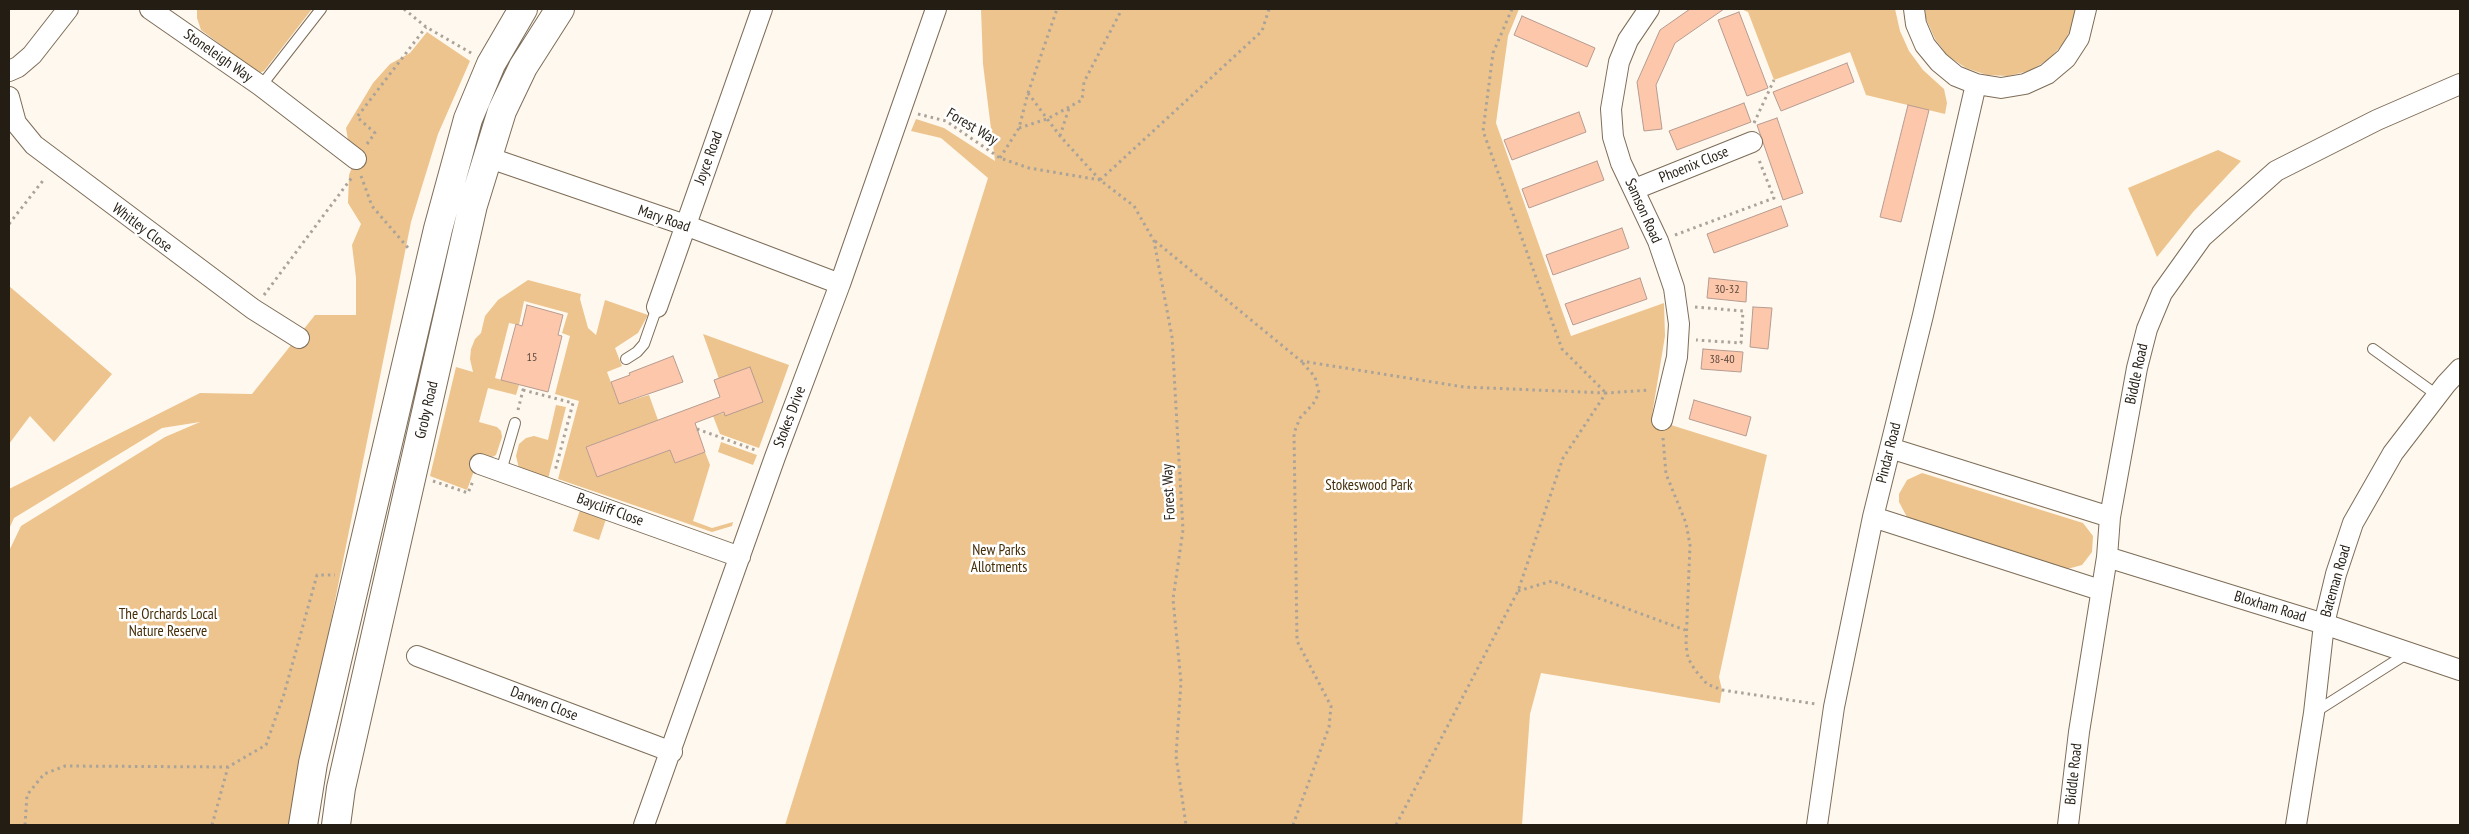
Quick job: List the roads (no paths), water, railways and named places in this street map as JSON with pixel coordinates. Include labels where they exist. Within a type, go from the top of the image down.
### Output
[{"type":"main road","name":"Groby Road","points":[[303,825],[313,764],[438,228],[468,119],[491,64],[523,9]]},
{"type":"main road","name":"Groby Road","points":[[336,825],[341,788],[473,205],[502,111],[524,67],[560,9]]},
{"type":"street","points":[[9,71],[18,68],[32,55],[68,9]]},
{"type":"street","name":"Stoneleigh Way","points":[[150,9],[173,15],[356,159]]},
{"type":"street","name":"Joyce Road","points":[[657,307],[762,9]]},
{"type":"street","name":"Stokes Drive","points":[[644,825],[672,752],[775,457],[840,284],[936,9]]},
{"type":"street","name":"Samson Road","points":[[1649,9],[1628,40],[1619,62],[1611,109],[1613,138],[1621,163],[1635,189],[1658,241],[1674,288],[1677,306],[1678,339],[1671,389],[1662,420]]},
{"type":"street","points":[[1914,9],[1916,24],[1925,45],[1938,62],[1956,76],[1976,84],[2009,86],[2025,84],[2047,74],[2066,58],[2079,38],[2086,9]]},
{"type":"street","name":"Pindar Road","points":[[1817,825],[1834,707],[1873,517],[1923,316],[1976,84]]},
{"type":"street","name":"Biddle Road","points":[[2068,825],[2078,732],[2100,590],[2107,557],[2110,517],[2147,329],[2162,292],[2202,236],[2276,171],[2377,120],[2460,84]]},
{"type":"street","name":"Whitley Close","points":[[9,97],[16,123],[34,145],[253,309],[299,338]]},
{"type":"street","name":"Phoenix Close","points":[[1635,189],[1752,142]]},
{"type":"street","name":"Mary Road","points":[[487,157],[685,226],[840,284]]},
{"type":"street","name":"Bateman Road","points":[[2296,825],[2314,713],[2324,624],[2336,574],[2352,523],[2393,453],[2437,395],[2460,369]]},
{"type":"street","points":[[1890,448],[2110,517]]},
{"type":"street","name":"Baycliff Close","points":[[480,464],[740,557]]},
{"type":"street","points":[[1873,517],[2100,590]]},
{"type":"street","name":"Bloxham Road","points":[[2107,557],[2324,624],[2460,670]]},
{"type":"street","name":"Darwen Close","points":[[417,656],[672,752]]},
{"type":"lane","name":"Stoneleigh Way","points":[[262,86],[321,9]]},
{"type":"lane","points":[[626,359],[637,352],[644,344],[657,307]]},
{"type":"lane","points":[[2373,349],[2437,395]]},
{"type":"lane","points":[[501,471],[516,423]]},
{"type":"lane","points":[[2314,713],[2409,653]]},
{"type":"park label","name":"Stokeswood Park","points":[[1369,486]]},
{"type":"park label","name":"New Parks Allotments","points":[[999,560]]},
{"type":"park label","name":"The Orchards Local Nature Reserve","points":[[168,624]]}]
